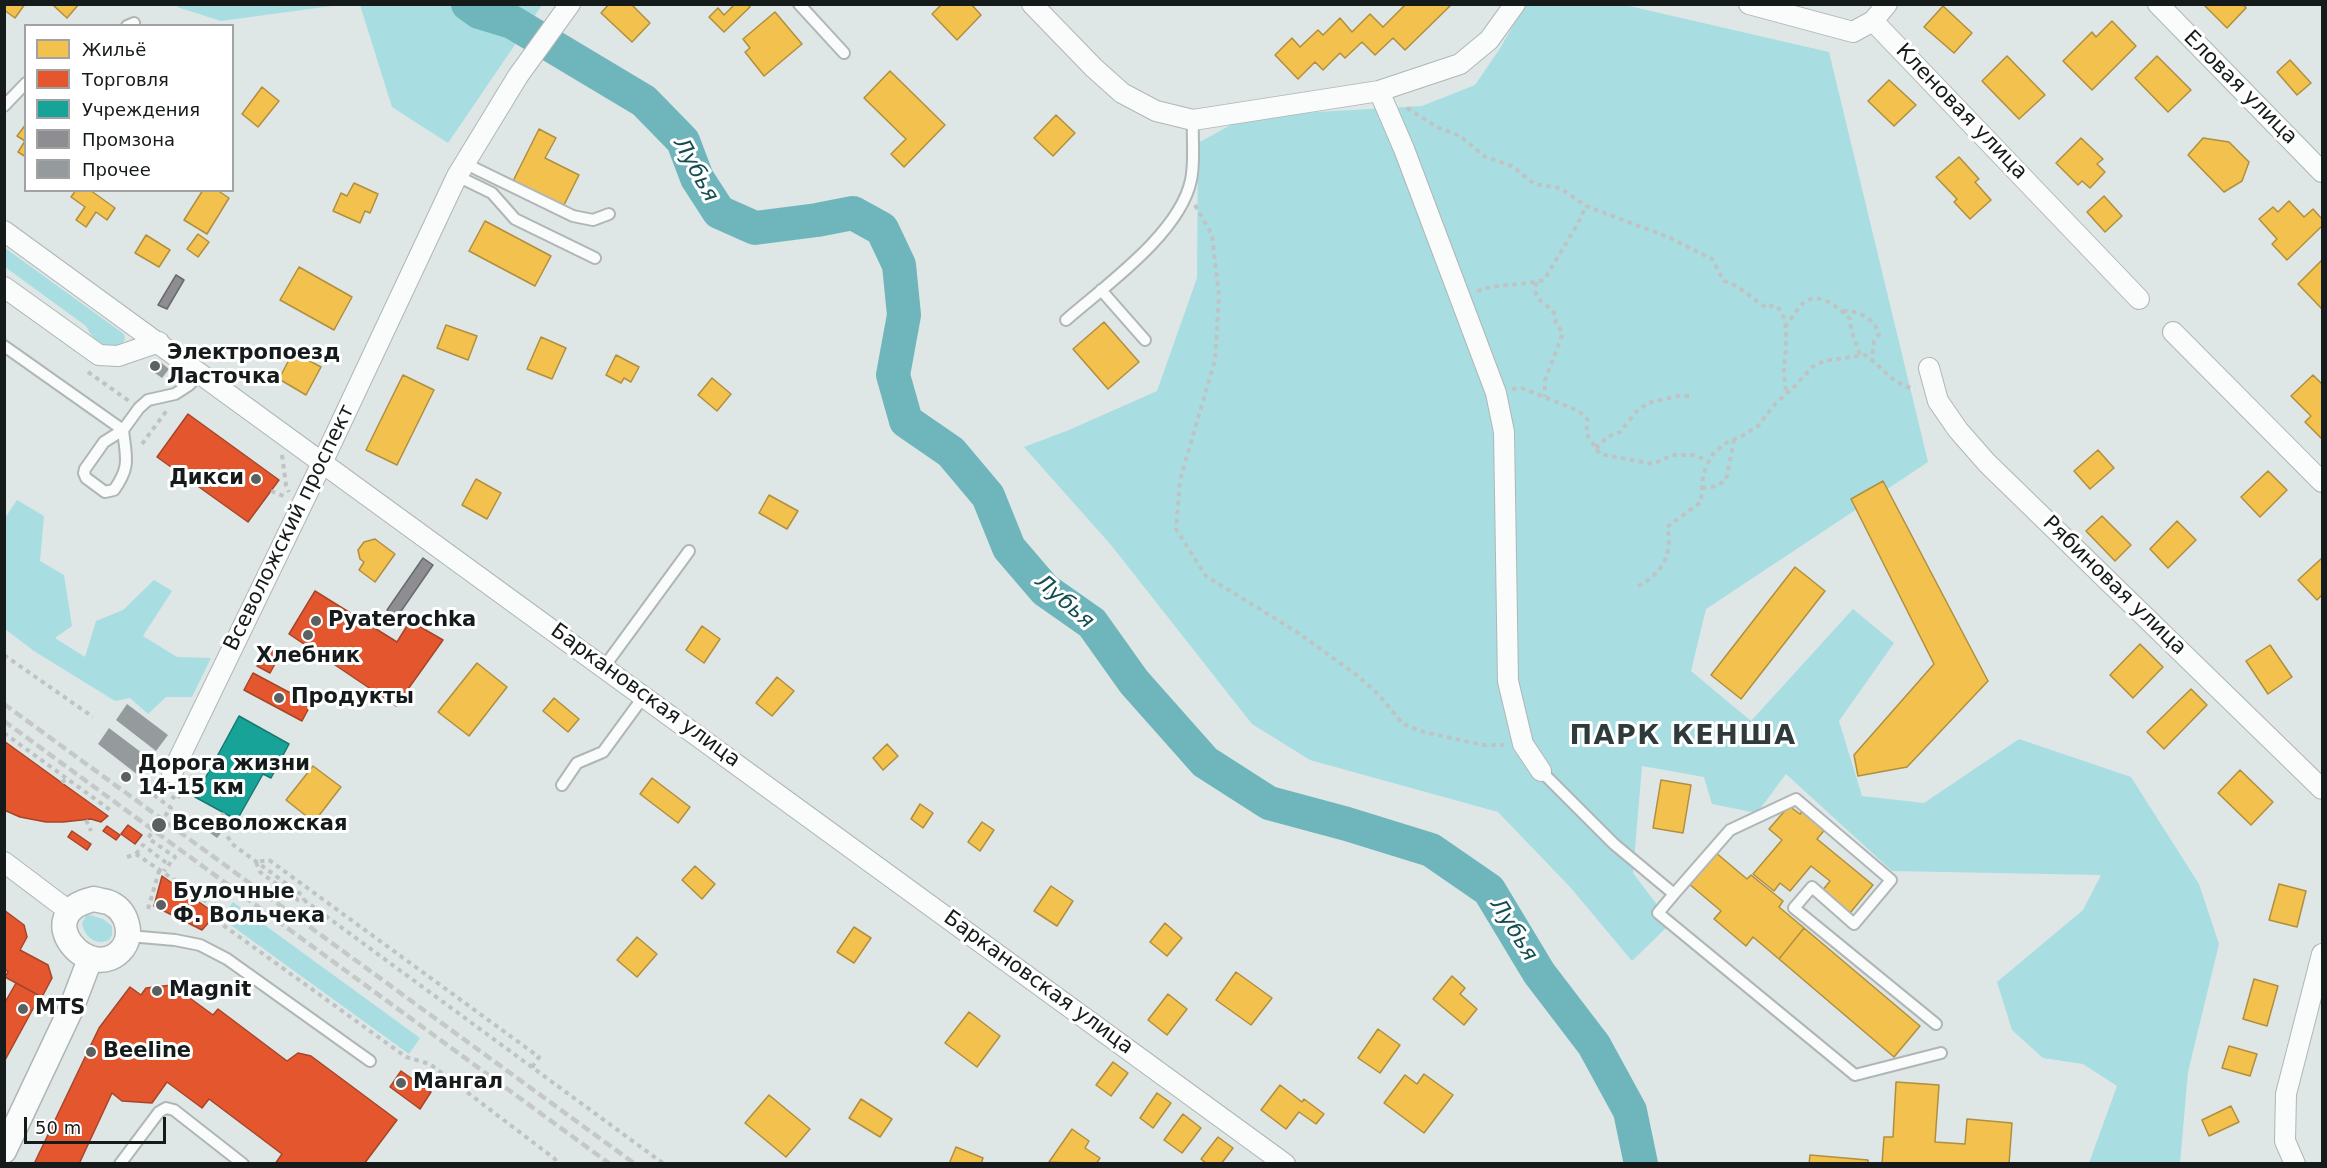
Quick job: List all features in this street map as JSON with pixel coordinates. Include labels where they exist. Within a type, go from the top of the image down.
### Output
[{"type":"street","name":"Всеволожский проспект","points":[[181,774],[323,461],[461,170],[518,76],[570,4]]},
{"type":"street","points":[[1032,4],[1094,68],[1122,93],[1156,111],[1193,120],[1378,91],[1460,64],[1489,40],[1515,4]]},
{"type":"street","points":[[1749,4],[1853,33],[1873,21],[1887,4]]},
{"type":"street","name":"Еловая улица","points":[[2158,4],[2322,172]]},
{"type":"street","name":"Кленовая улица","points":[[1873,21],[2139,299]]},
{"type":"street","points":[[1378,91],[1404,149],[1495,391],[1504,432],[1508,681],[1523,744],[1541,771]]},
{"type":"street","name":"Баркановская улица","points":[[4,231],[323,461],[1285,1164]]},
{"type":"street","points":[[4,287],[99,355],[118,356],[159,342]]},
{"type":"street","points":[[2173,332],[2322,482]]},
{"type":"street","name":"Рябиновая улица","points":[[1929,368],[1938,401],[1958,430],[1987,463],[2322,789]]},
{"type":"street","points":[[4,862],[69,911]]},
{"type":"street","points":[[94,899],[113,904],[126,918],[129,936],[122,949],[108,958],[90,959],[75,949],[65,935],[64,922],[69,911],[81,902],[94,899]]},
{"type":"street","points":[[2295,1164],[2285,1141],[2286,1094],[2322,954]]},
{"type":"street","points":[[4,1151],[71,1009],[90,959]]},
{"type":"lane","points":[[799,4],[844,53]]},
{"type":"lane","points":[[4,106],[24,85]]},
{"type":"lane","points":[[1066,320],[1149,248],[1177,215],[1191,181],[1193,120]]},
{"type":"lane","points":[[461,170],[573,216],[593,220],[609,214]]},
{"type":"lane","points":[[461,170],[492,193],[515,219],[595,258]]},
{"type":"lane","points":[[1101,290],[1144,340]]},
{"type":"lane","points":[[4,346],[123,430],[127,466],[114,490],[105,492],[86,478],[84,473],[104,442],[123,430],[148,400],[175,394],[201,373]]},
{"type":"lane","points":[[604,667],[689,550]]},
{"type":"lane","points":[[562,784],[577,763],[603,752],[644,696]]},
{"type":"lane","points":[[1541,771],[1614,844],[1674,894]]},
{"type":"lane","points":[[1936,1024],[1794,908],[1812,887],[1854,924],[1891,880],[1796,799],[1730,830],[1658,913],[1855,1075],[1941,1053]]},
{"type":"lane","points":[[129,936],[175,940],[200,945],[227,958],[370,1061]]},
{"type":"lane","points":[[120,1164],[159,1112],[166,1108],[174,1110],[243,1164]]},
{"type":"path","points":[[1378,91],[1437,127],[1460,136],[1484,156],[1512,166],[1534,184],[1560,188],[1586,206],[1668,237],[1712,259],[1724,281],[1737,285],[1767,308],[1774,305],[1780,308],[1785,327],[1786,394]]},
{"type":"path","points":[[1460,299],[1479,290],[1505,284],[1544,280],[1586,206]]},
{"type":"path","points":[[1199,208],[1212,235],[1219,296],[1215,360],[1180,480],[1176,529],[1206,576],[1297,632],[1358,676],[1378,694],[1403,724],[1424,732],[1483,745],[1523,744]]},
{"type":"path","points":[[1536,282],[1535,291],[1538,299],[1554,313],[1556,324],[1563,333],[1545,381],[1545,397]]},
{"type":"path","points":[[1785,327],[1803,304],[1810,300],[1821,300],[1836,306],[1850,319],[1860,355]]},
{"type":"path","points":[[1843,311],[1851,310],[1870,320],[1877,328],[1879,334],[1874,341],[1872,360]]},
{"type":"path","points":[[1638,586],[1652,579],[1666,558],[1671,540],[1667,527],[1701,502],[1703,475],[1711,456],[1724,444],[1758,426],[1775,404],[1812,367],[1824,361],[1860,355],[1872,360],[1900,386],[1923,392]]},
{"type":"path","points":[[1495,391],[1522,388],[1579,411],[1588,420],[1586,433],[1600,454],[1653,464],[1672,455],[1695,455],[1708,462]]},
{"type":"path","points":[[1595,447],[1599,446],[1607,436],[1620,432],[1636,412],[1648,403],[1679,396],[1691,396]]},
{"type":"path","points":[[142,444],[165,412],[173,407]]},
{"type":"path","points":[[1702,488],[1717,486],[1726,480],[1734,440]]},
{"type":"path","points":[[282,453],[286,485],[293,498]]},
{"type":"path","points":[[4,655],[93,717]]},
{"type":"path","points":[[4,733],[113,812]]},
{"type":"path","points":[[181,774],[203,783]]},
{"type":"path","points":[[62,783],[66,778]]},
{"type":"path","points":[[164,872],[175,857],[148,838],[171,807],[150,792],[155,784],[177,800],[179,796]]},
{"type":"path","points":[[224,813],[219,822],[232,844],[256,862],[260,872],[298,900],[304,900],[664,1164]]},
{"type":"path","points":[[86,820],[91,831]]},
{"type":"path","points":[[127,857],[136,854],[143,846],[169,865]]},
{"type":"path","points":[[136,854],[223,912]]},
{"type":"path","points":[[256,862],[269,860],[523,1044],[539,1057],[532,1067]]},
{"type":"path","points":[[148,909],[159,871]]},
{"type":"path","points":[[216,920],[406,1057],[430,1064],[533,1140],[555,1159],[557,1164]]},
{"type":"shaded area","points":[[184,4],[339,5],[221,21],[177,7]]},
{"type":"shaded area","points":[[360,4],[542,5],[448,143],[392,107]]},
{"type":"shaded area","points":[[1525,5],[1625,5],[1829,52],[1928,462],[1706,609],[1691,671],[1751,721],[1853,609],[1894,643],[1839,721],[1862,796],[1924,803],[2019,739],[2131,777],[2199,884],[2219,944],[2188,1072],[2180,1163],[2089,1163],[2117,1086],[2083,1064],[2043,1058],[2012,1030],[1997,982],[2083,910],[2101,875],[1892,871],[1786,774],[1757,813],[1712,804],[1704,777],[1642,766],[1633,873],[1671,923],[1632,961],[1570,887],[1498,812],[1310,760],[1252,724],[1111,545],[1024,447],[1157,391],[1197,278],[1198,143],[1247,116],[1422,106],[1475,85],[1499,50]]},
{"type":"shaded area","points":[[5,248],[124,334],[125,340],[113,348],[102,346],[93,338],[86,326],[5,267]]},
{"type":"shaded area","points":[[17,500],[44,516],[40,561],[64,575],[72,626],[55,638],[85,657],[96,621],[123,610],[154,580],[172,591],[143,636],[177,657],[211,658],[192,697],[166,697],[148,714],[130,698],[115,701],[34,651],[5,629],[5,518]]},
{"type":"shaded area","points":[[233,902],[420,1038],[409,1054],[221,918]]},
{"type":"shaded area","points":[[86,916],[103,919],[112,926],[112,935],[109,940],[100,942],[88,936],[82,923]]},
{"type":"building: Жильё","points":[[4,4],[25,4],[15,18],[4,10]]},
{"type":"building: Жильё","points":[[56,4],[79,4],[67,18],[54,6]]},
{"type":"building: Жильё","points":[[609,4],[631,4],[650,23],[632,42],[601,13]]},
{"type":"building: Жильё","points":[[732,4],[748,4],[750,7],[724,32],[709,17],[718,8],[724,15],[733,6]]},
{"type":"building: Жильё","points":[[942,4],[971,4],[981,15],[957,40],[932,14]]},
{"type":"building: Жильё","points":[[1406,4],[1452,4],[1405,50],[1393,38],[1375,55],[1362,42],[1345,58],[1340,53],[1323,70],[1315,62],[1298,79],[1275,55],[1292,38],[1300,47],[1318,30],[1323,35],[1340,18],[1352,32],[1370,14],[1383,27]]},
{"type":"building: Жильё","points":[[2203,4],[2243,4],[2246,8],[2227,28]]},
{"type":"building: Жильё","points":[[1943,6],[1972,33],[1954,53],[1924,27]]},
{"type":"building: Жильё","points":[[775,12],[802,44],[764,76],[745,52],[750,48],[743,39]]},
{"type":"building: Жильё","points":[[2112,21],[2136,46],[2092,90],[2063,61],[2092,32],[2096,37]]},
{"type":"building: Жильё","points":[[2007,56],[2045,95],[2019,119],[1982,81]]},
{"type":"building: Жильё","points":[[2157,56],[2191,90],[2168,112],[2135,78]]},
{"type":"building: Жильё","points":[[2290,60],[2311,83],[2297,95],[2277,72]]},
{"type":"building: Жильё","points":[[890,71],[945,125],[904,167],[891,154],[906,139],[864,98]]},
{"type":"building: Жильё","points":[[1889,80],[1916,105],[1894,126],[1868,101]]},
{"type":"building: Жильё","points":[[262,87],[279,101],[258,127],[242,114]]},
{"type":"building: Жильё","points":[[1056,115],[1075,133],[1053,156],[1034,138]]},
{"type":"building: Жильё","points":[[24,127],[24,140],[17,136]]},
{"type":"building: Жильё","points":[[539,129],[556,138],[545,158],[579,175],[563,207],[513,181]]},
{"type":"building: Жильё","points":[[2081,138],[2103,159],[2097,164],[2105,172],[2090,188],[2082,181],[2078,185],[2056,163]]},
{"type":"building: Жильё","points":[[2203,138],[2229,142],[2249,162],[2242,181],[2224,192],[2188,155]]},
{"type":"building: Жильё","points":[[24,143],[24,156],[18,152]]},
{"type":"building: Жильё","points":[[1959,157],[1979,179],[1975,182],[1991,200],[1970,219],[1954,202],[1957,199],[1936,177]]},
{"type":"building: Жильё","points":[[354,183],[378,194],[370,213],[365,211],[360,223],[333,211],[341,193],[347,196]]},
{"type":"building: Жильё","points":[[75,192],[93,192],[115,208],[107,220],[96,212],[86,227],[76,220],[85,207],[71,197]]},
{"type":"building: Жильё","points":[[202,192],[220,192],[229,198],[207,234],[184,220]]},
{"type":"building: Жильё","points":[[2104,196],[2122,216],[2105,232],[2087,212]]},
{"type":"building: Жильё","points":[[2289,201],[2304,217],[2313,209],[2322,219],[2322,226],[2287,260],[2272,244],[2277,239],[2259,219],[2273,207],[2278,212]]},
{"type":"building: Жильё","points":[[485,221],[551,256],[535,286],[469,251]]},
{"type":"building: Жильё","points":[[198,234],[209,242],[198,257],[187,249]]},
{"type":"building: Жильё","points":[[146,235],[170,250],[159,267],[135,253]]},
{"type":"building: Жильё","points":[[2322,260],[2322,309],[2298,284]]},
{"type":"building: Жильё","points":[[299,267],[352,297],[334,330],[280,300]]},
{"type":"building: Жильё","points":[[1104,322],[1139,362],[1108,389],[1073,349]]},
{"type":"building: Жильё","points":[[446,325],[477,336],[468,360],[437,348]]},
{"type":"building: Жильё","points":[[541,337],[566,348],[552,379],[527,369]]},
{"type":"building: Жильё","points":[[293,352],[321,367],[306,395],[279,379]]},
{"type":"building: Жильё","points":[[616,355],[639,367],[631,382],[624,378],[621,383],[606,375]]},
{"type":"building: Жильё","points":[[403,375],[434,390],[397,465],[366,450]]},
{"type":"building: Жильё","points":[[2313,375],[2322,384],[2322,439],[2305,422],[2311,416],[2291,396]]},
{"type":"building: Жильё","points":[[712,378],[731,394],[717,411],[698,395]]},
{"type":"building: Жильё","points":[[2098,450],[2114,468],[2090,489],[2074,471]]},
{"type":"building: Жильё","points":[[2268,471],[2287,490],[2260,517],[2241,497]]},
{"type":"building: Жильё","points":[[476,479],[501,493],[487,519],[462,505]]},
{"type":"building: Жильё","points":[[1883,481],[1988,681],[1907,767],[1858,776],[1854,755],[1934,664],[1851,499]]},
{"type":"building: Жильё","points":[[769,495],[798,511],[787,529],[759,513]]},
{"type":"building: Жильё","points":[[2102,516],[2131,545],[2115,561],[2086,531]]},
{"type":"building: Жильё","points":[[2177,521],[2196,540],[2168,568],[2150,549]]},
{"type":"building: Жильё","points":[[375,539],[395,554],[375,582],[359,570],[364,562],[360,559],[358,550],[364,542]]},
{"type":"building: Жильё","points":[[2322,558],[2322,595],[2317,600],[2298,580]]},
{"type":"building: Жильё","points":[[1795,567],[1825,591],[1741,699],[1711,675]]},
{"type":"building: Жильё","points":[[702,626],[720,639],[704,663],[686,650]]},
{"type":"building: Жильё","points":[[2140,644],[2163,667],[2133,698],[2110,675]]},
{"type":"building: Жильё","points":[[2270,645],[2292,677],[2268,694],[2246,661]]},
{"type":"building: Жильё","points":[[477,663],[507,687],[469,736],[438,712]]},
{"type":"building: Жильё","points":[[777,677],[794,691],[772,716],[756,703]]},
{"type":"building: Жильё","points":[[2191,689],[2207,705],[2164,749],[2147,732]]},
{"type":"building: Жильё","points":[[554,698],[579,719],[568,732],[543,711]]},
{"type":"building: Жильё","points":[[887,744],[898,756],[883,770],[873,758]]},
{"type":"building: Жильё","points":[[313,766],[341,787],[314,822],[286,800]]},
{"type":"building: Жильё","points":[[2240,770],[2273,802],[2251,825],[2218,793]]},
{"type":"building: Жильё","points":[[652,778],[690,807],[678,823],[640,794]]},
{"type":"building: Жильё","points":[[1661,780],[1691,785],[1683,833],[1653,828]]},
{"type":"building: Жильё","points":[[920,804],[933,813],[923,828],[911,819]]},
{"type":"building: Жильё","points":[[1789,806],[1800,814],[1805,808],[1827,827],[1817,839],[1873,885],[1850,913],[1822,891],[1830,881],[1811,866],[1790,891],[1780,883],[1774,891],[1753,874],[1782,840],[1769,829]]},
{"type":"building: Жильё","points":[[982,822],[994,830],[980,851],[968,842]]},
{"type":"building: Жильё","points":[[1715,852],[1747,879],[1751,875],[1783,901],[1779,907],[1804,928],[1779,959],[1753,937],[1746,946],[1714,919],[1721,911],[1688,883]]},
{"type":"building: Жильё","points":[[695,866],[715,884],[702,899],[682,880]]},
{"type":"building: Жильё","points":[[2279,884],[2306,891],[2297,927],[2269,920]]},
{"type":"building: Жильё","points":[[1051,886],[1073,901],[1057,926],[1034,911]]},
{"type":"building: Жильё","points":[[1165,923],[1182,938],[1167,956],[1150,942]]},
{"type":"building: Жильё","points":[[854,927],[871,938],[854,963],[837,952]]},
{"type":"building: Жильё","points":[[1804,928],[1920,1026],[1894,1057],[1779,959]]},
{"type":"building: Жильё","points":[[637,937],[657,954],[637,977],[617,960]]},
{"type":"building: Жильё","points":[[1236,972],[1272,998],[1251,1025],[1216,1000]]},
{"type":"building: Жильё","points":[[1452,976],[1465,988],[1460,994],[1477,1009],[1464,1025],[1433,999]]},
{"type":"building: Жильё","points":[[2254,979],[2278,986],[2267,1026],[2243,1019]]},
{"type":"building: Жильё","points":[[1168,994],[1187,1009],[1167,1035],[1148,1020]]},
{"type":"building: Жильё","points":[[969,1012],[1000,1036],[977,1067],[945,1043]]},
{"type":"building: Жильё","points":[[1378,1029],[1400,1045],[1380,1073],[1358,1058]]},
{"type":"building: Жильё","points":[[2229,1046],[2257,1054],[2250,1076],[2222,1068]]},
{"type":"building: Жильё","points":[[1113,1062],[1128,1073],[1111,1096],[1096,1085]]},
{"type":"building: Жильё","points":[[1424,1074],[1453,1095],[1424,1133],[1384,1103],[1405,1075],[1417,1084]]},
{"type":"building: Жильё","points":[[1896,1082],[1939,1085],[1935,1142],[1965,1144],[1967,1119],[2012,1123],[2009,1164],[1882,1164],[1884,1137],[1893,1137]]},
{"type":"building: Жильё","points":[[1280,1085],[1302,1102],[1304,1099],[1324,1114],[1316,1124],[1299,1112],[1286,1129],[1261,1110]]},
{"type":"building: Жильё","points":[[1157,1093],[1171,1103],[1153,1128],[1140,1118]]},
{"type":"building: Жильё","points":[[769,1095],[810,1129],[786,1157],[745,1123]]},
{"type":"building: Жильё","points":[[861,1099],[892,1119],[880,1137],[849,1118]]},
{"type":"building: Жильё","points":[[2231,1106],[2239,1122],[2209,1136],[2202,1120]]},
{"type":"building: Жильё","points":[[1183,1114],[1201,1128],[1182,1153],[1164,1140]]},
{"type":"building: Жильё","points":[[1072,1129],[1089,1141],[1085,1148],[1100,1158],[1096,1164],[1049,1162]]},
{"type":"building: Жильё","points":[[1218,1137],[1233,1148],[1221,1164],[1207,1164],[1201,1159]]},
{"type":"building: Жильё","points":[[956,1147],[983,1158],[981,1164],[949,1164]]},
{"type":"building: Жильё","points":[[1810,1155],[1868,1160],[1868,1164],[1809,1164]]},
{"type":"building: Торговля","points":[[188,414],[279,480],[248,522],[157,457]]},
{"type":"building: Торговля","points":[[315,591],[397,642],[410,621],[443,640],[396,706],[289,634]]},
{"type":"building: Торговля","points":[[268,646],[281,653],[270,673],[257,666]]},
{"type":"building: Торговля","name":"Продукты","points":[[253,673],[311,704],[302,721],[244,690]]},
{"type":"building: Торговля","points":[[4,741],[108,816],[101,822],[91,819],[46,822],[20,817],[4,810]]},
{"type":"building: Торговля","points":[[128,825],[142,835],[135,844],[121,834]]},
{"type":"building: Торговля","points":[[107,826],[120,835],[116,840],[103,831]]},
{"type":"building: Торговля","points":[[72,831],[91,844],[87,850],[68,837]]},
{"type":"building: Торговля","points":[[162,876],[216,914],[202,930],[154,906]]},
{"type":"building: Торговля","points":[[4,910],[24,925],[27,937],[20,950],[48,965],[52,978],[42,997],[5,977],[8,972],[4,968]]},
{"type":"building: Торговля","points":[[16,983],[40,996],[4,1062],[4,1004]]},
{"type":"building: Торговля","points":[[172,985],[213,1015],[218,1009],[287,1061],[298,1053],[311,1056],[397,1120],[364,1164],[275,1164],[282,1154],[209,1099],[202,1108],[167,1082],[152,1103],[122,1101],[112,1093],[79,1164],[34,1164],[99,1028],[130,987],[141,995],[146,988]]},
{"type":"building: Торговля","points":[[401,1071],[431,1092],[420,1109],[390,1087]]},
{"type":"building: Учреждения","points":[[239,716],[289,744],[271,778],[263,774],[237,820],[195,797]]},
{"type":"building: Промзона","points":[[176,275],[184,280],[167,309],[158,305]]},
{"type":"building: Промзона","points":[[423,558],[433,565],[397,617],[387,610]]},
{"type":"building: Прочее","points":[[159,361],[169,369],[162,378],[152,371]]},
{"type":"building: Прочее","points":[[127,704],[168,735],[156,751],[116,720]]},
{"type":"building: Прочее","points":[[109,728],[150,759],[138,775],[98,744]]},
{"type":"building: Прочее","points":[[200,817],[221,833],[217,838],[195,822]]},
{"type":"waterway","name":"Лубья","points":[[468,4],[479,12],[512,22],[644,101],[683,141],[697,178],[719,212],[755,228],[853,213],[882,229],[899,265],[904,315],[893,375],[906,421],[951,452],[988,496],[1009,548],[1045,590],[1092,623],[1134,682],[1205,762],[1269,803],[1431,850],[1489,890],[1539,973],[1594,1045],[1630,1111],[1641,1164]]},
{"type":"railway","points":[[4,704],[635,1164]]},
{"type":"railway","points":[[4,721],[610,1164]]},
{"type":"place","name":"Электропоезд Ласточка","points":[[155,366]]},
{"type":"place","name":"Дикси","points":[[256,479]]},
{"type":"place","name":"Pyaterochka","points":[[316,621]]},
{"type":"place","name":"Хлебник","points":[[308,635]]},
{"type":"place","name":"Продукты","points":[[279,698]]},
{"type":"place","name":"Дорога жизни 14-15 км","points":[[126,777]]},
{"type":"place","name":"Всеволожская","points":[[159,825]]},
{"type":"place","name":"Булочные Ф. Вольчека","points":[[161,905]]},
{"type":"place","name":"Magnit","points":[[157,991]]},
{"type":"place","name":"MTS","points":[[23,1009]]},
{"type":"place","name":"Beeline","points":[[91,1052]]},
{"type":"place","name":"Мангал","points":[[401,1083]]},
{"type":"district","name":"ПАРК КЕНША","points":[[1683,737]]}]
